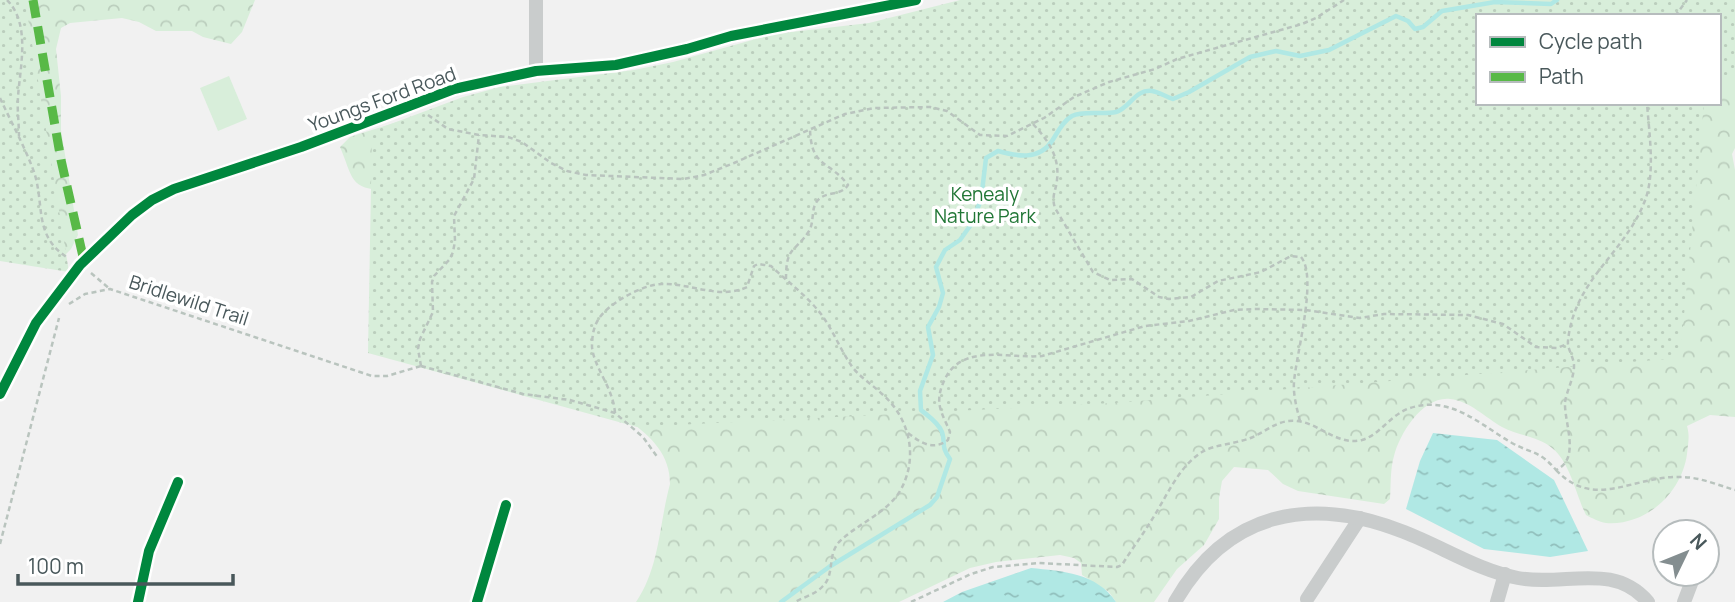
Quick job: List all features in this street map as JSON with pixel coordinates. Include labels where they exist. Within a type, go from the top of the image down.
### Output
[{"type":"street","points":[[536,0],[536,71]]},
{"type":"street","name":"Youngs Ford Road","points":[[0,394],[36,323],[83,267],[132,215],[152,200],[174,189],[301,147],[454,89],[536,71],[616,65],[732,36],[916,0]]},
{"type":"street","points":[[138,602],[149,551],[178,482]]},
{"type":"street","points":[[477,602],[506,505]]},
{"type":"street","points":[[1175,602],[1204,560],[1226,541],[1252,526],[1314,513],[1345,514],[1404,532],[1462,560],[1505,575],[1546,581],[1590,578],[1619,580],[1639,591],[1648,602]]},
{"type":"street","points":[[1307,599],[1360,518]]},
{"type":"street","points":[[1497,602],[1505,575]]},
{"type":"path","points":[[7,0],[14,7],[23,52],[18,97],[19,140]]},
{"type":"path","points":[[414,104],[448,129],[508,137],[522,142],[567,171],[684,179],[704,175],[734,163],[845,114],[874,108],[930,107],[947,111],[980,135],[1007,136],[1033,124],[1091,89],[1128,75],[1155,69],[1177,59],[1302,24],[1345,0]]},
{"type":"path","points":[[0,98],[34,172],[48,242],[110,289]]},
{"type":"path","points":[[1556,470],[1567,461],[1570,447],[1566,399],[1574,368],[1567,344],[1580,299],[1597,270],[1629,232],[1645,202],[1651,150],[1647,105]]},
{"type":"path","points":[[1033,124],[1048,142],[1056,158],[1057,182],[1052,198],[1055,208],[1093,272],[1110,279],[1132,279],[1159,297],[1180,299],[1191,297],[1218,281],[1261,272],[1282,259],[1296,256],[1304,261],[1307,270],[1305,310],[1294,381],[1300,421]]},
{"type":"path","points":[[786,281],[792,248],[809,231],[815,205],[819,199],[844,191],[848,185],[815,156],[811,148],[810,129]]},
{"type":"path","points":[[479,135],[474,179],[454,216],[453,252],[432,282],[433,312],[418,349],[421,366],[523,394],[570,400],[615,413],[643,437],[658,458]]},
{"type":"path","points":[[615,413],[610,388],[592,348],[597,321],[614,304],[629,295],[661,284],[723,292],[742,290],[747,287],[754,266],[758,264],[771,266],[820,313],[851,365],[896,408],[908,433],[908,467],[899,492],[886,506],[838,543],[832,552],[828,579],[823,587],[795,602]]},
{"type":"path","points":[[908,433],[925,445],[940,445],[948,440],[950,432],[940,411],[940,390],[948,371],[974,356],[1042,356],[1145,326],[1189,321],[1234,310],[1305,310],[1360,318],[1384,314],[1468,315],[1503,324],[1536,347],[1557,348],[1567,344]]},
{"type":"path","points":[[911,602],[971,574],[993,567],[1039,563],[1117,567],[1122,565],[1168,492],[1202,452],[1238,443],[1281,422],[1300,421],[1339,438],[1358,441],[1366,439],[1407,409],[1420,405],[1450,407],[1475,418],[1516,445],[1539,453],[1565,480],[1579,488],[1603,491],[1643,481],[1682,477],[1735,490]]},
{"type":"green space","points":[[0,0],[255,0],[242,32],[231,44],[203,37],[192,31],[156,31],[139,22],[122,18],[70,23],[61,28],[56,49],[61,130],[78,235],[64,256]]},
{"type":"green space","points":[[0,0],[25,0],[69,272],[0,261]]},
{"type":"green space","name":"Kenealy Nature Park","points":[[960,0],[1735,0],[1735,71],[1721,82],[1721,14],[1476,14],[1476,105],[1704,105],[1680,358],[1113,403],[637,427],[368,353],[372,131],[463,97],[500,87],[634,70],[774,34],[869,23]]},
{"type":"green space","name":"Kenealy Nature Park","points":[[1318,0],[1735,0],[1735,148],[1732,154],[1735,170],[1735,417],[1710,415],[1687,426],[1684,468],[1670,493],[1648,513],[1635,519],[1606,523],[1586,515],[1568,470],[1552,448],[1541,441],[1502,427],[1478,410],[1457,400],[1440,400],[1422,410],[1401,437],[1391,472],[1390,499],[1384,504],[1298,491],[1283,484],[1268,470],[1234,467],[1222,481],[1219,519],[1204,545],[1177,569],[1154,602],[1116,602],[1109,592],[1082,575],[1081,563],[1074,558],[1060,555],[996,562],[970,568],[899,602],[636,602],[650,574],[670,484],[663,456],[645,434],[386,190],[365,188],[354,180],[340,147],[350,137],[458,103]]},
{"type":"green space","points":[[229,76],[247,119],[218,131],[200,88]]},
{"type":"water","points":[[1433,433],[1497,440],[1554,480],[1588,551],[1550,557],[1484,549],[1406,509],[1420,461]]},
{"type":"water","points":[[1031,568],[1067,572],[1089,579],[1108,592],[1116,602],[943,602],[962,592]]},
{"type":"waterway","points":[[781,602],[829,567],[930,505],[937,497],[950,459],[945,451],[940,428],[921,410],[920,391],[933,355],[928,327],[943,293],[936,267],[945,250],[960,240],[970,226],[981,200],[986,158],[998,151],[1020,155],[1041,152],[1072,116],[1116,112],[1146,91],[1173,99],[1250,57],[1276,51],[1300,56],[1329,50],[1396,16],[1408,21],[1415,29],[1423,27],[1442,11],[1495,2],[1551,4],[1557,0]]},
{"type":"marked path","points":[[33,0],[61,160],[84,261]]},
{"type":"cycle path","points":[[0,394],[36,323],[80,265],[132,215],[152,200],[174,189],[301,147],[454,89],[536,71],[616,65],[731,36],[916,0]]},
{"type":"cycle path","points":[[138,602],[149,551],[178,482]]},
{"type":"cycle path","points":[[477,602],[506,505]]}]
